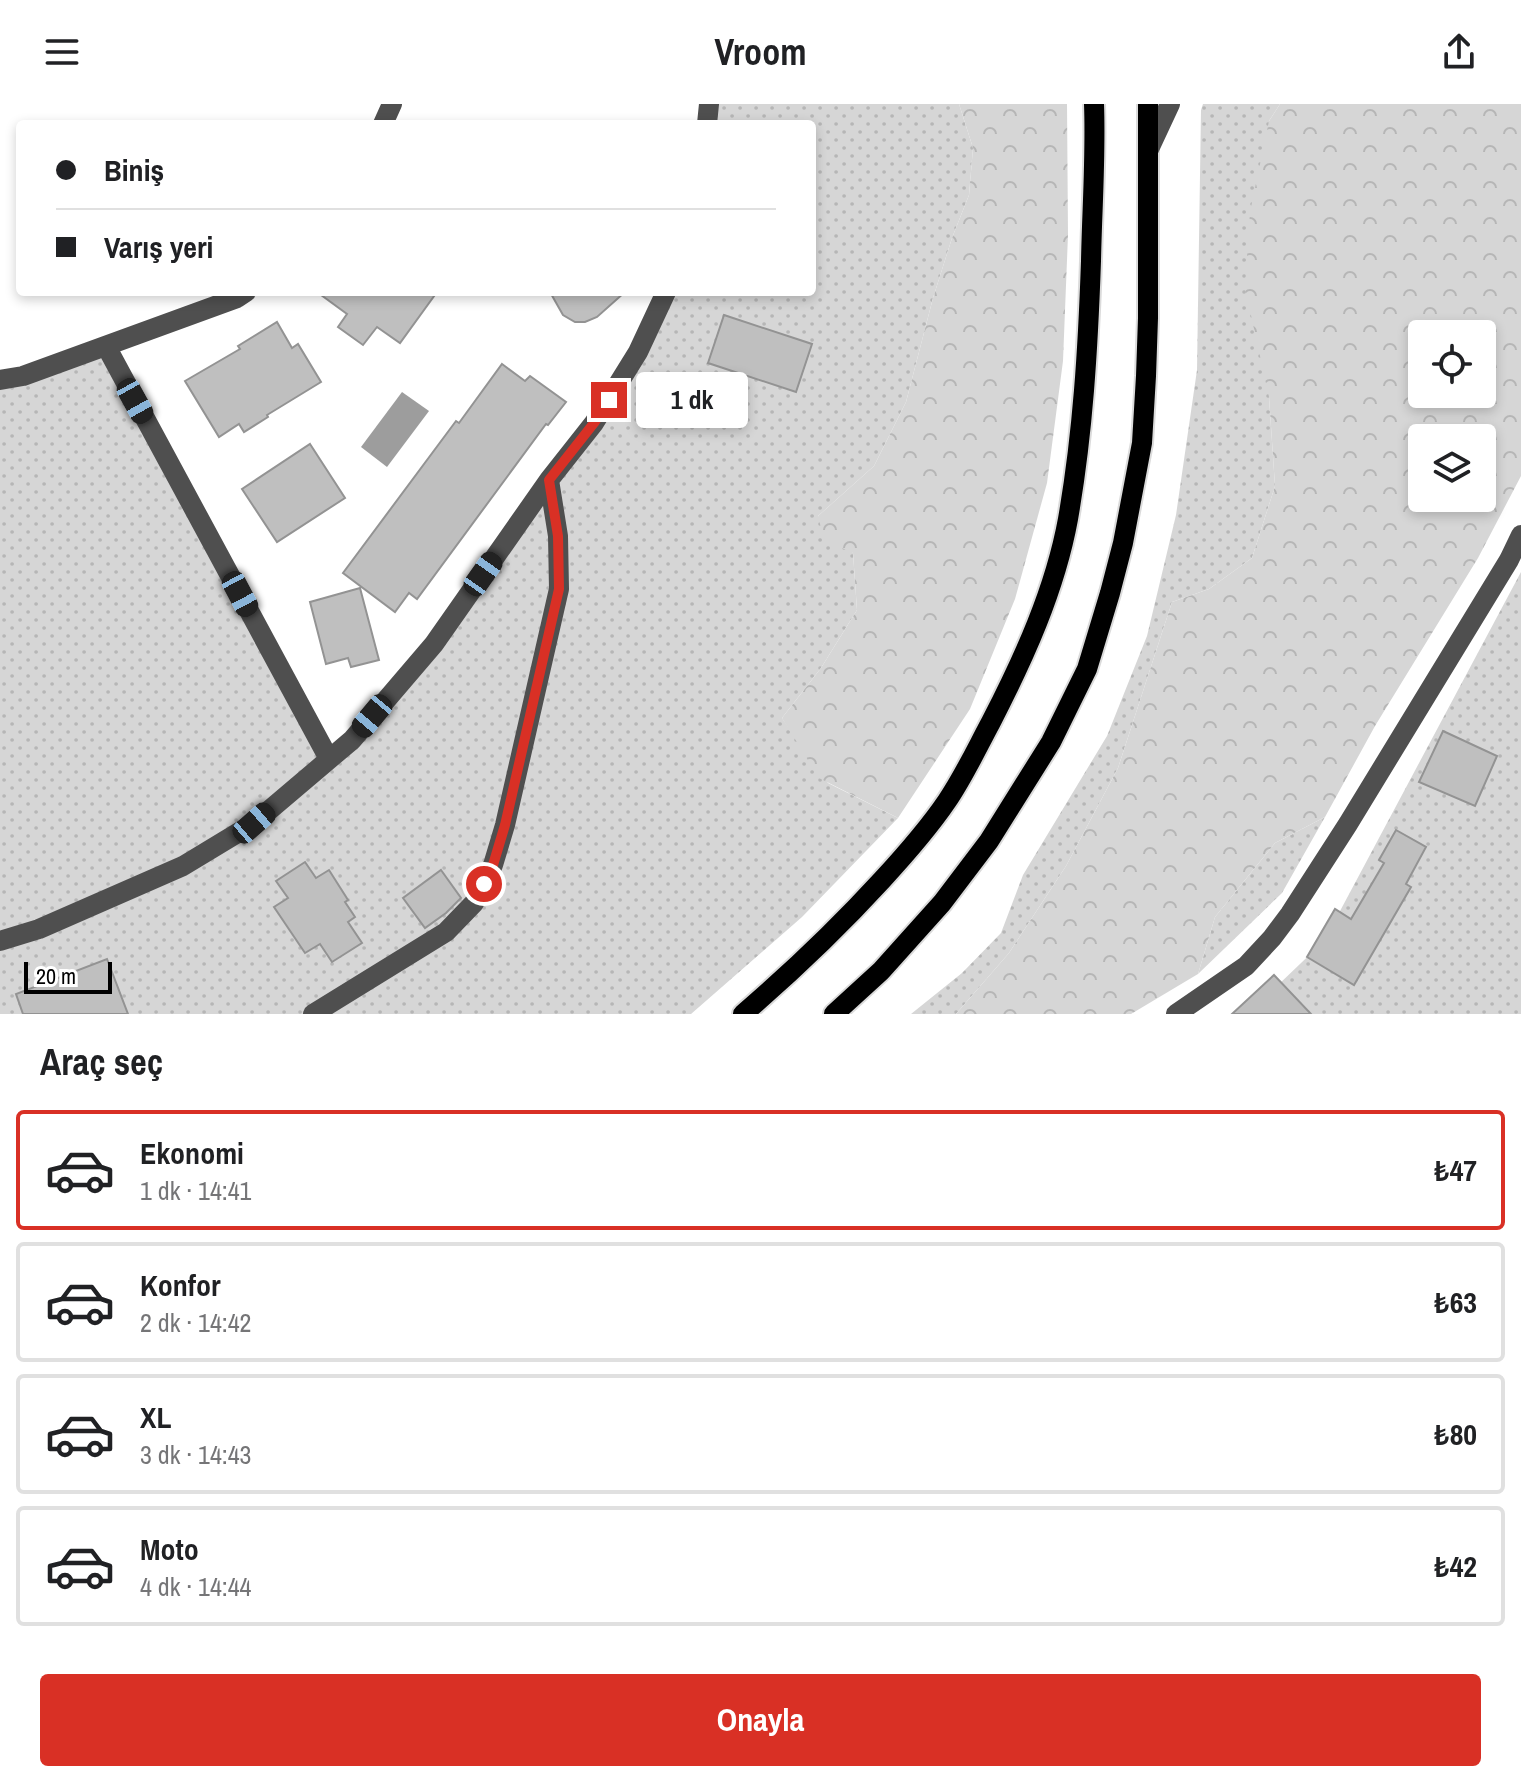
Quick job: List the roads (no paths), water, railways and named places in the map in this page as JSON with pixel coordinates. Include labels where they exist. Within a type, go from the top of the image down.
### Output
[{"type":"main road","points":[[743,1014],[798,967],[849,916],[905,855],[947,801],[1010,686],[1036,626],[1067,522],[1080,435],[1087,363],[1094,104]]},
{"type":"main road","points":[[834,1014],[881,971],[989,841],[1051,742],[1087,669],[1123,543],[1142,443],[1147,361],[1148,104]]},
{"type":"street","points":[[1149,149],[1170,104]]},
{"type":"street","points":[[0,380],[23,376],[240,296]]},
{"type":"street","points":[[0,941],[39,929],[183,866],[254,823],[352,740],[434,644],[549,480],[594,423],[638,352],[664,296]]},
{"type":"street","points":[[106,346],[329,759]]},
{"type":"street","points":[[313,1014],[446,932],[474,903],[493,865],[559,589],[558,536],[549,480]]},
{"type":"street","points":[[1176,1014],[1246,966],[1290,914],[1380,772],[1509,560],[1521,535]]}]
